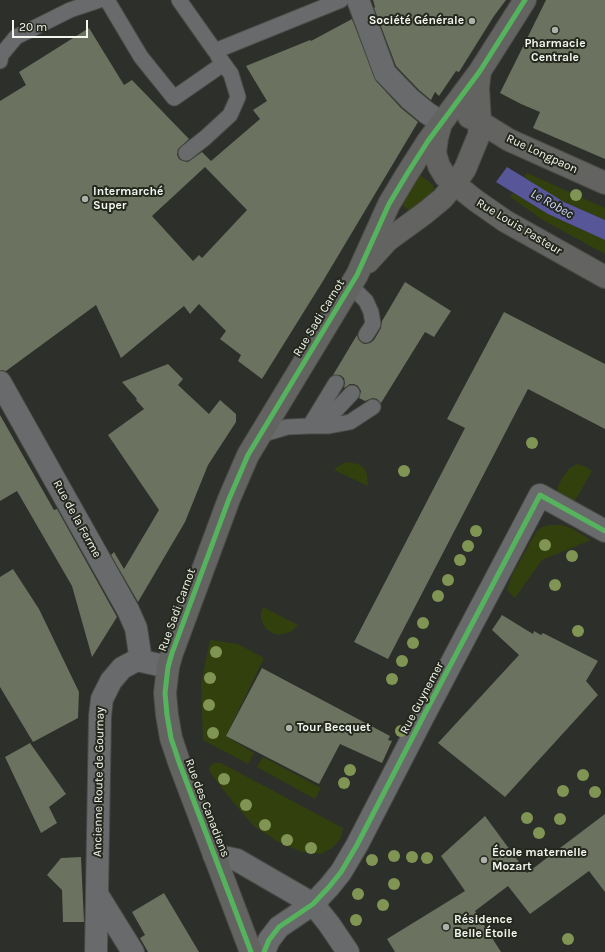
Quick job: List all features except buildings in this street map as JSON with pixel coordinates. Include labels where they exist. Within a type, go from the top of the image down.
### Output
[{"type":"street","points":[[358,0],[385,73],[427,113],[441,122]]},
{"type":"street","name":"Rue Sadi Carnot","points":[[168,667],[180,630],[229,499],[248,455],[353,281],[389,204],[428,141],[480,71],[525,0]]},
{"type":"street","points":[[353,281],[388,240],[442,199],[465,169],[479,135],[480,122],[478,88],[480,71]]},
{"type":"street","name":"Rue Longpaon","points":[[441,122],[451,117],[462,116],[472,118],[509,140],[605,183]]},
{"type":"street","name":"Rue Louis Pasteur","points":[[441,122],[437,138],[436,153],[438,166],[445,176],[505,221],[605,277]]},
{"type":"street","name":"Rue de la Ferme","points":[[0,382],[128,610],[136,628],[141,661]]},
{"type":"street","name":"Rue Guynemer","points":[[264,952],[268,940],[279,927],[313,904],[337,877],[357,845],[540,495],[605,531]]},
{"type":"street","name":"Ancienne Route de Gournay","points":[[96,952],[100,716],[102,699],[111,681],[122,668],[137,660],[141,661]]},
{"type":"street","points":[[141,661],[168,667]]},
{"type":"street","name":"Rue des Canadiens","points":[[168,667],[165,693],[171,738],[251,952]]},
{"type":"street","points":[[214,855],[237,860],[313,904],[348,952]]},
{"type":"street","points":[[97,893],[132,952]]},
{"type":"lane","points":[[0,62],[1,55],[16,37],[70,10],[100,0]]},
{"type":"lane","points":[[107,0],[141,57],[174,98],[219,58],[341,0]]},
{"type":"lane","points":[[179,0],[231,74],[238,96],[230,115],[186,153]]},
{"type":"lane","points":[[353,281],[358,294],[366,301],[371,312],[372,329]]},
{"type":"lane","points":[[309,426],[336,383]]},
{"type":"lane","points":[[258,438],[267,433],[287,427],[329,426],[350,422],[363,400],[336,410],[309,426]]},
{"type":"green space","points":[[527,173],[605,208],[605,220],[564,202],[545,191],[524,177]]},
{"type":"green space","points":[[416,175],[420,175],[433,185],[434,189],[411,212],[399,203]]},
{"type":"green space","points":[[513,193],[548,214],[605,240],[605,254],[543,220],[510,197]]},
{"type":"green space","points":[[346,462],[358,464],[364,468],[367,474],[368,486],[334,470]]},
{"type":"green space","points":[[577,464],[592,471],[573,504],[558,496],[558,487],[562,478],[569,469]]},
{"type":"green space","points":[[549,525],[561,525],[571,528],[591,540],[542,560],[515,598],[507,590],[512,575],[536,532],[542,527]]},
{"type":"green space","points":[[263,607],[298,625],[291,632],[278,635],[273,633],[266,629],[261,619]]},
{"type":"green space","points":[[210,640],[238,644],[264,658],[226,736],[254,753],[248,764],[203,740],[201,684]]},
{"type":"green space","points":[[263,757],[321,788],[315,799],[257,767]]},
{"type":"green space","points":[[213,763],[221,763],[343,828],[341,838],[332,848],[321,854],[302,852],[278,842],[254,826],[233,802],[209,771],[209,768]]},
{"type":"water","name":"Le Robec","points":[[507,167],[564,202],[605,220],[605,240],[548,214],[496,182]]},
{"type":"cycle path","points":[[251,952],[171,738],[165,693],[168,667],[172,653],[229,499],[248,455],[357,275],[389,204],[407,174],[428,141],[480,71],[525,0]]},
{"type":"cycle path","points":[[264,952],[269,940],[279,927],[313,904],[341,872],[357,845],[540,495],[605,531]]},
{"type":"place","name":"Société Générale","points":[[472,21]]},
{"type":"place","name":"Pharmacie Centrale","points":[[555,30]]},
{"type":"place","name":"Intermarché Super","points":[[85,199]]},
{"type":"place","name":"Tour Becquet","points":[[289,728]]},
{"type":"place","name":"École maternelle Mozart","points":[[484,860]]},
{"type":"place","name":"Résidence Belle Étoile","points":[[446,927]]}]
